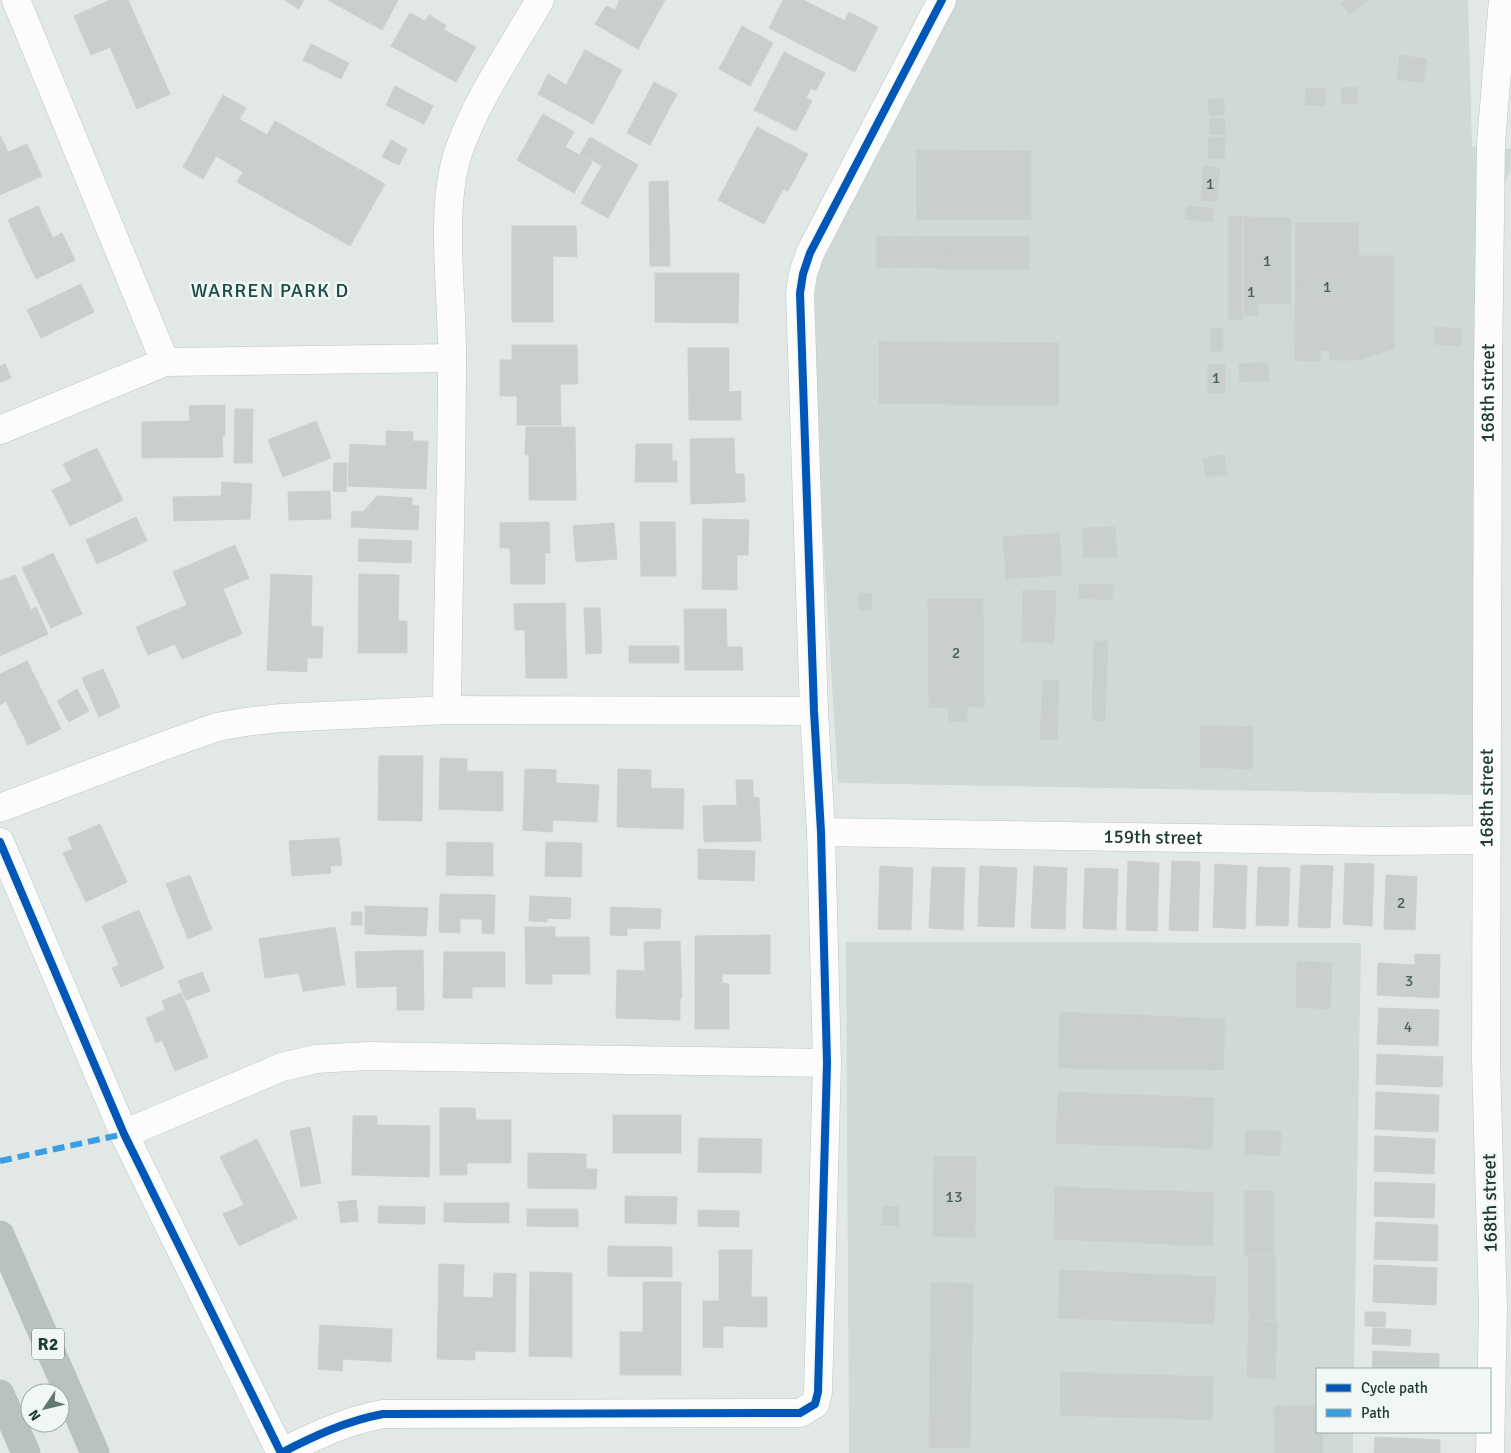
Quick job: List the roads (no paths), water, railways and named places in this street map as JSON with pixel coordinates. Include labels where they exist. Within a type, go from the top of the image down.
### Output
[{"type":"highway","name":"R2","points":[[0,1235],[95,1453]]},
{"type":"highway","points":[[0,1394],[26,1453]]},
{"type":"street","points":[[16,0],[165,362]]},
{"type":"street","points":[[0,842],[124,1134],[281,1453],[315,1435],[340,1425],[357,1419],[383,1414],[800,1413],[814,1404],[818,1392],[827,1062],[821,832],[814,711],[800,313],[803,274],[810,253],[942,0]]},
{"type":"street","name":"168th street","points":[[1490,1453],[1502,1309],[1486,1060],[1486,840],[1499,368],[1503,0]]},
{"type":"street","points":[[446,710],[452,358],[449,212],[451,186],[458,153],[472,120],[536,1]]},
{"type":"street","points":[[0,430],[165,362],[452,358]]},
{"type":"street","points":[[0,808],[217,727],[281,718],[446,710],[814,711]]},
{"type":"street","name":"159th street","points":[[821,832],[1378,841],[1486,840]]},
{"type":"street","points":[[124,1134],[282,1067],[316,1059],[367,1056],[827,1062]]},
{"type":"district","name":"WARREN PARK D","points":[[270,290]]}]
